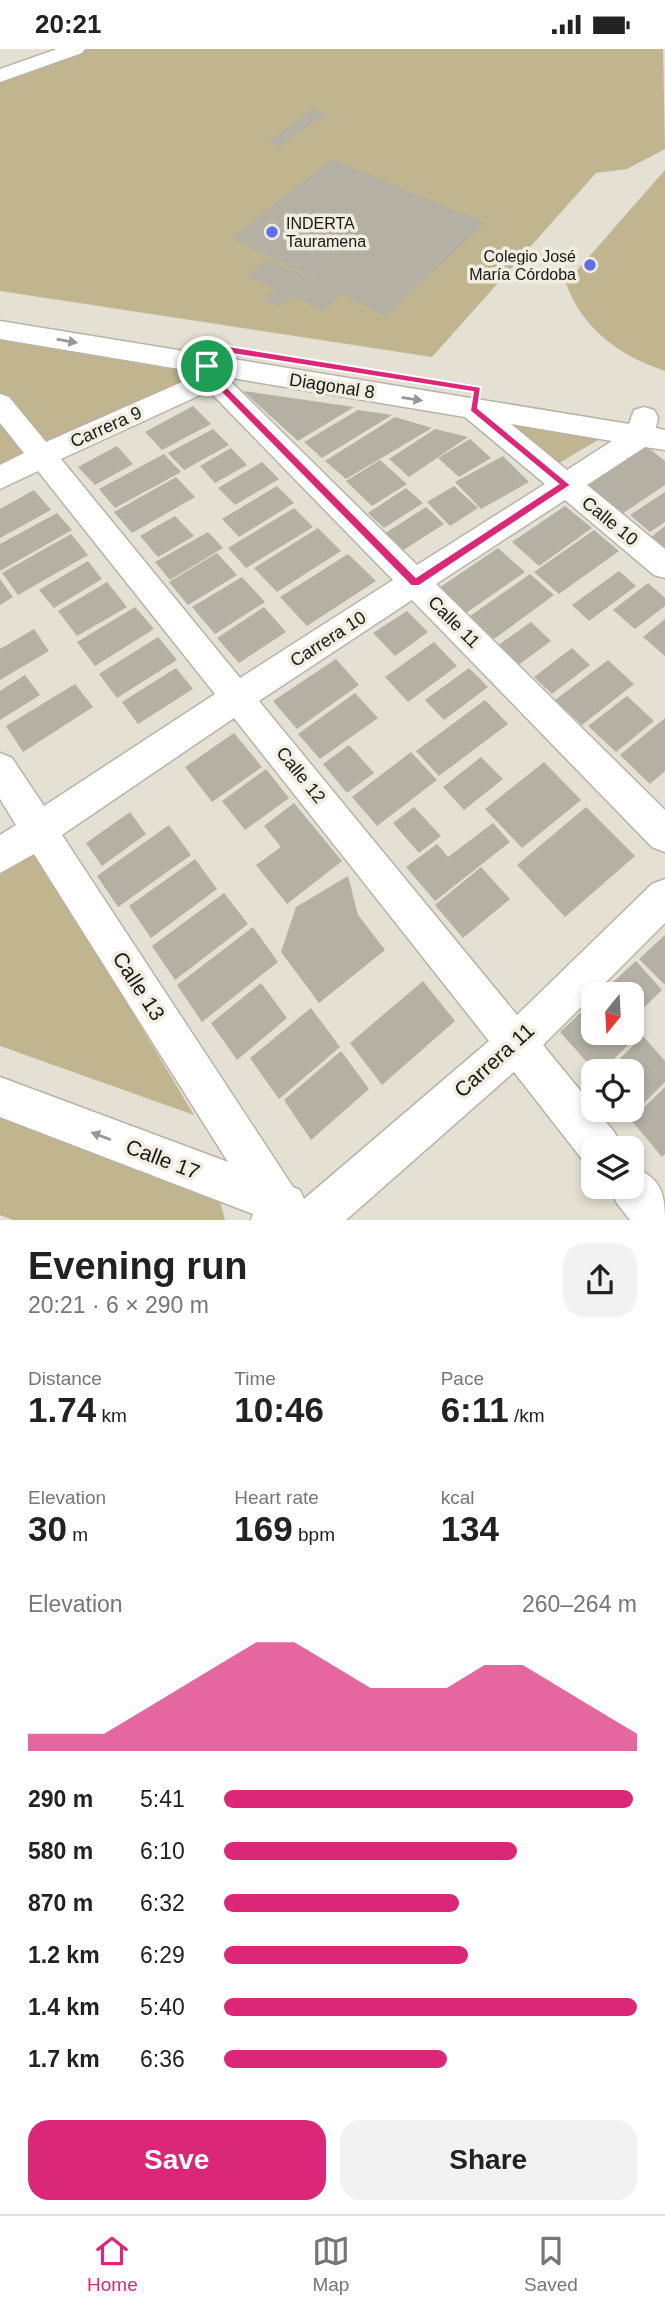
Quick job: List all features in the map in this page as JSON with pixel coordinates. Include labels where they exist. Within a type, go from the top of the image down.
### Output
[{"type":"street","points":[[1,72],[44,49]]},
{"type":"street","points":[[1,72],[75,49]]},
{"type":"street","name":"Diagonal 8","points":[[0,311],[210,364]]},
{"type":"street","name":"Diagonal 8","points":[[0,330],[210,364],[476,399],[654,428]]},
{"type":"street","name":"Carrera 9","points":[[0,478],[210,364]]},
{"type":"street","name":"Calle 11","points":[[210,364],[415,583],[665,835]]},
{"type":"street","name":"Calle 10","points":[[476,399],[566,485],[665,566]]},
{"type":"street","name":"Calle 12","points":[[0,404],[591,1136]]},
{"type":"street","name":"Carrera 10","points":[[0,856],[238,697],[654,428]]},
{"type":"street","name":"Calle 13","points":[[0,769],[39,831],[299,1215]]},
{"type":"street","name":"Carrera 11","points":[[299,1215],[517,1043],[665,897]]},
{"type":"street","name":"Calle 17","points":[[0,1097],[299,1215]]},
{"type":"street","points":[[641,1199],[658,1220]]},
{"type":"shaded area","name":"INDERTA Tauramena","points":[[82,49],[663,49],[665,149],[627,169],[596,173],[432,357],[0,291],[0,78]]},
{"type":"shaded area","points":[[665,170],[665,371],[618,349],[605,339],[582,314],[566,283]]},
{"type":"shaded area","points":[[0,340],[195,373],[193,378],[41,448],[0,398]]},
{"type":"shaded area","points":[[494,417],[603,437],[554,466]]},
{"type":"shaded area","points":[[0,421],[28,454],[0,468]]},
{"type":"shaded area","points":[[35,850],[194,1115],[0,1046],[0,873]]},
{"type":"shaded area","points":[[0,1104],[215,1184],[225,1220],[13,1220],[0,1215]]},
{"type":"building","points":[[314,108],[326,113],[279,147],[268,142]]},
{"type":"building","points":[[332,159],[485,223],[386,316],[343,295],[343,292],[324,311],[291,296],[280,306],[264,299],[275,289],[247,276],[266,259],[340,291],[231,238]]},
{"type":"building","points":[[243,391],[354,407],[298,441]]},
{"type":"building","points":[[193,406],[211,424],[162,450],[145,432]]},
{"type":"building","points":[[358,410],[392,415],[322,458],[304,442]]},
{"type":"building","points":[[395,417],[432,428],[346,479],[325,461]]},
{"type":"building","points":[[213,429],[229,445],[184,470],[168,453]]},
{"type":"building","points":[[435,429],[468,437],[409,477],[389,459]]},
{"type":"building","points":[[470,439],[491,458],[459,477],[438,458]]},
{"type":"building","points":[[117,446],[133,464],[95,485],[78,467]]},
{"type":"building","points":[[646,446],[665,461],[665,485],[622,514],[587,485]]},
{"type":"building","points":[[231,448],[247,465],[215,483],[200,466]]},
{"type":"building","points":[[164,454],[181,472],[115,508],[99,489]]},
{"type":"building","points":[[503,456],[529,482],[481,509],[455,482]]},
{"type":"building","points":[[380,460],[407,484],[372,506],[346,481]]},
{"type":"building","points":[[262,462],[279,479],[235,505],[218,488]]},
{"type":"building","points":[[176,477],[195,497],[132,533],[114,512]]},
{"type":"building","points":[[277,486],[294,503],[239,537],[222,519]]},
{"type":"building","points":[[454,486],[478,508],[450,526],[427,502]]},
{"type":"building","points":[[406,488],[423,503],[384,528],[368,513]]},
{"type":"building","points":[[34,490],[51,510],[0,538],[0,509]]},
{"type":"building","points":[[665,492],[665,522],[650,532],[630,515]]},
{"type":"building","points":[[565,506],[592,528],[539,566],[512,542]]},
{"type":"building","points":[[426,507],[444,524],[402,551],[384,534]]},
{"type":"building","points":[[294,508],[313,527],[246,568],[228,548]]},
{"type":"building","points":[[57,513],[72,530],[0,571],[0,544]]},
{"type":"building","points":[[175,516],[194,536],[158,557],[140,536]]},
{"type":"building","points":[[665,526],[665,548],[651,537]]},
{"type":"building","points":[[318,528],[341,551],[277,592],[254,568]]},
{"type":"building","points":[[594,530],[619,551],[559,594],[534,572]]},
{"type":"building","points":[[208,532],[223,548],[170,580],[155,562]]},
{"type":"building","points":[[71,534],[88,555],[18,595],[2,573]]},
{"type":"building","points":[[498,548],[525,572],[463,615],[436,590]]},
{"type":"building","points":[[217,553],[237,575],[188,605],[169,582]]},
{"type":"building","points":[[348,554],[376,581],[307,626],[280,597]]},
{"type":"building","points":[[88,561],[102,579],[54,608],[39,590]]},
{"type":"building","points":[[619,571],[636,586],[589,621],[572,605]]},
{"type":"building","points":[[530,574],[554,595],[494,639],[470,616]]},
{"type":"building","points":[[242,577],[265,602],[215,634],[192,607]]},
{"type":"building","points":[[0,579],[13,597],[0,605]]},
{"type":"building","points":[[107,582],[127,607],[77,636],[58,611]]},
{"type":"building","points":[[648,583],[665,598],[665,606],[635,629],[613,610]]},
{"type":"building","points":[[135,607],[154,629],[95,666],[77,642]]},
{"type":"building","points":[[264,607],[286,632],[239,663],[217,638]]},
{"type":"building","points":[[407,611],[428,632],[395,656],[373,633]]},
{"type":"building","points":[[665,619],[665,656],[643,637]]},
{"type":"building","points":[[531,622],[551,641],[517,666],[497,646]]},
{"type":"building","points":[[34,629],[49,651],[0,680],[0,649]]},
{"type":"building","points":[[158,637],[177,660],[117,698],[99,674]]},
{"type":"building","points":[[434,642],[457,666],[408,702],[385,677]]},
{"type":"building","points":[[572,648],[590,665],[552,694],[534,677]]},
{"type":"building","points":[[336,659],[359,685],[297,729],[273,701]]},
{"type":"building","points":[[608,660],[634,684],[582,725],[555,700]]},
{"type":"building","points":[[176,668],[193,689],[138,724],[122,702]]},
{"type":"building","points":[[469,668],[488,687],[444,720],[425,700]]},
{"type":"building","points":[[25,675],[40,695],[0,720],[0,691]]},
{"type":"building","points":[[75,684],[93,707],[23,752],[6,726]]},
{"type":"building","points":[[355,693],[378,718],[320,759],[298,734]]},
{"type":"building","points":[[627,696],[654,721],[616,752],[588,726]]},
{"type":"building","points":[[485,700],[508,724],[439,776],[416,751]]},
{"type":"building","points":[[665,718],[665,771],[650,784],[620,755]]},
{"type":"building","points":[[234,733],[262,767],[212,802],[185,767]]},
{"type":"building","points":[[349,745],[374,773],[347,793],[323,764]]},
{"type":"building","points":[[411,752],[437,780],[377,826],[352,797]]},
{"type":"building","points":[[481,757],[503,779],[464,810],[443,787]]},
{"type":"building","points":[[544,762],[581,800],[522,848],[485,809]]},
{"type":"building","points":[[266,769],[289,798],[245,830],[222,801]]},
{"type":"building","points":[[294,803],[342,861],[287,904],[256,865],[281,847],[264,826]]},
{"type":"building","points":[[414,807],[441,836],[419,853],[393,823]]},
{"type":"building","points":[[586,807],[635,856],[565,917],[517,865]]},
{"type":"building","points":[[130,812],[146,834],[102,866],[86,843]]},
{"type":"building","points":[[493,823],[510,842],[435,901],[406,867],[437,844],[448,857]]},
{"type":"building","points":[[169,825],[191,855],[118,907],[97,876]]},
{"type":"building","points":[[195,859],[217,889],[151,938],[129,906]]},
{"type":"building","points":[[481,867],[510,899],[463,938],[435,905]]},
{"type":"building","points":[[348,876],[358,915],[385,950],[319,1003],[281,952],[296,907]]},
{"type":"building","points":[[224,893],[248,924],[175,980],[152,946]]},
{"type":"building","points":[[253,927],[278,962],[202,1022],[177,985]]},
{"type":"building","points":[[665,935],[665,985],[639,959]]},
{"type":"building","points":[[636,961],[662,990],[644,1007],[644,982],[613,982]]},
{"type":"building","points":[[423,981],[455,1021],[382,1085],[350,1043]]},
{"type":"building","points":[[261,983],[287,1018],[237,1060],[211,1023]]},
{"type":"building","points":[[311,1008],[340,1047],[279,1099],[250,1058]]},
{"type":"building","points":[[581,1012],[581,1045],[628,1045],[614,1059],[584,1059],[560,1032]]},
{"type":"building","points":[[644,1037],[665,1061],[665,1082],[644,1103],[644,1059],[619,1059],[634,1045],[644,1045]]},
{"type":"building","points":[[341,1051],[369,1089],[311,1140],[284,1100]]},
{"type":"building","points":[[665,1087],[665,1154],[662,1157],[633,1122],[644,1122],[644,1107]]},
{"type":"place","name":"INDERTA Tauramena","points":[[272,232]]},
{"type":"place","name":"Colegio José María Córdoba","points":[[590,265]]},
{"type":"route","points":[[210,347],[478,390],[473,409],[566,485],[415,583],[213,379],[207,366],[210,347]]}]
